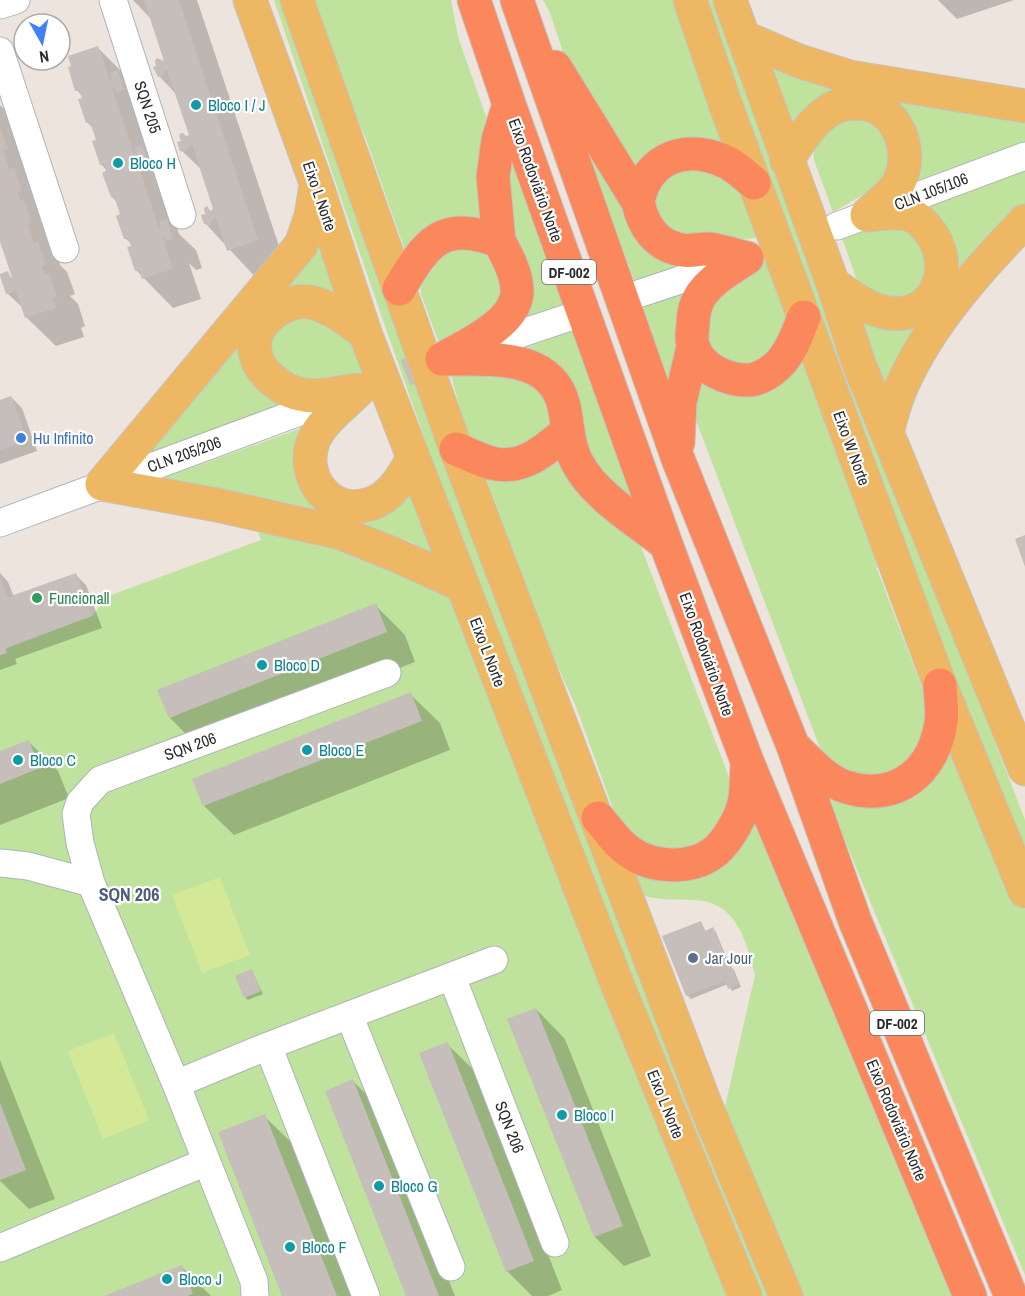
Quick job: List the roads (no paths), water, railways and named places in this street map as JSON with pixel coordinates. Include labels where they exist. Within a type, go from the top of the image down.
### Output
[{"type":"highway","name":"Eixo Rodoviário Norte","points":[[474,0],[666,544],[747,761],[970,1296]]},
{"type":"highway","points":[[519,6],[638,202],[646,227],[657,239],[670,247],[684,251],[708,249],[757,255]]},
{"type":"highway","name":"DF-002","points":[[519,6],[678,459],[793,746],[855,921],[1011,1296]]},
{"type":"highway","points":[[441,360],[491,330],[514,307],[517,290],[512,268],[499,241],[493,177],[498,140],[509,104]]},
{"type":"highway","points":[[638,202],[641,187],[648,175],[662,161],[680,155],[702,154],[728,163],[754,183]]},
{"type":"highway","points":[[399,289],[418,257],[439,238],[454,233],[472,232],[499,241]]},
{"type":"highway","points":[[678,459],[680,402],[693,347],[694,311],[709,285],[720,276],[757,255]]},
{"type":"highway","points":[[693,347],[700,359],[711,370],[750,380],[761,377],[787,355],[804,317]]},
{"type":"highway","points":[[441,360],[521,363],[537,369],[558,389],[576,462],[587,479],[602,495],[666,544]]},
{"type":"highway","points":[[456,448],[495,464],[511,465],[528,460],[568,430]]},
{"type":"highway","points":[[793,746],[826,777],[846,787],[870,790],[897,787],[920,772],[933,749],[942,720],[940,685]]},
{"type":"highway","points":[[598,818],[627,850],[636,856],[673,866],[696,861],[713,854],[728,838],[743,808],[747,761]]},
{"type":"main road","name":"Eixo L Norte","points":[[250,0],[316,183],[366,333],[413,458],[618,986],[745,1296]]},
{"type":"main road","points":[[297,0],[456,448],[706,1107],[786,1296]]},
{"type":"main road","name":"Eixo W Norte","points":[[690,0],[754,183],[940,685],[1025,891]]},
{"type":"main road","points":[[730,0],[833,284],[859,364],[1025,769]]},
{"type":"main road","points":[[743,38],[799,61],[850,77],[1025,106]]},
{"type":"main road","points":[[787,161],[804,134],[832,108],[845,103],[867,104],[892,117],[902,140],[904,152],[903,168],[898,184],[852,221]]},
{"type":"main road","points":[[316,183],[311,216],[300,245],[102,484],[217,505],[341,533],[462,585]]},
{"type":"main road","points":[[833,284],[867,306],[892,313],[917,310],[935,294],[939,283],[941,262],[936,242],[928,230],[913,216],[901,213],[852,221]]},
{"type":"main road","points":[[887,432],[901,388],[913,364],[946,312],[978,269],[1025,221]]},
{"type":"main road","points":[[363,389],[303,395],[283,388],[265,371],[255,352],[255,344],[264,323],[275,311],[295,302],[309,302],[329,308],[366,333]]},
{"type":"main road","points":[[363,389],[319,431],[313,442],[309,462],[316,486],[327,498],[345,506],[370,505],[382,499],[400,481],[413,458]]},
{"type":"street","points":[[0,5],[16,0]]},
{"type":"street","name":"SQN 205","points":[[113,0],[182,215]]},
{"type":"street","points":[[0,51],[65,249]]},
{"type":"street","name":"CLN 105/106","points":[[852,221],[1025,156]]},
{"type":"street","points":[[641,293],[757,255]]},
{"type":"street","points":[[441,360],[567,318]]},
{"type":"street","name":"CLN 205/206","points":[[0,523],[363,389]]},
{"type":"street","name":"SQN 206","points":[[255,1296],[254,1281],[176,1084],[91,883],[80,843],[76,814],[80,802],[100,780],[387,673]]},
{"type":"street","points":[[0,863],[28,866],[91,883]]},
{"type":"street","points":[[176,1084],[268,1046],[494,960]]},
{"type":"street","name":"SQN 206","points":[[452,977],[555,1243]]},
{"type":"street","points":[[349,1015],[451,1267]]},
{"type":"street","points":[[268,1046],[366,1296]]},
{"type":"street","points":[[0,1248],[206,1162]]},
{"type":"tunnel","points":[[367,387],[439,360]]},
{"type":"place","name":"Bloco I / J","points":[[196,105]]},
{"type":"place","name":"Bloco H","points":[[118,163]]},
{"type":"place","name":"Hu Infinito","points":[[21,438]]},
{"type":"place","name":"Funcionall","points":[[37,598]]},
{"type":"place","name":"Bloco D","points":[[262,665]]},
{"type":"place","name":"Bloco E","points":[[307,750]]},
{"type":"place","name":"Bloco C","points":[[18,760]]},
{"type":"place","name":"Jar Jour","points":[[693,958]]},
{"type":"place","name":"Bloco I","points":[[562,1115]]},
{"type":"place","name":"Bloco G","points":[[379,1186]]},
{"type":"place","name":"Bloco F","points":[[290,1247]]},
{"type":"place","name":"Bloco J","points":[[167,1279]]},
{"type":"district","name":"SQN 206","points":[[129,894]]}]
